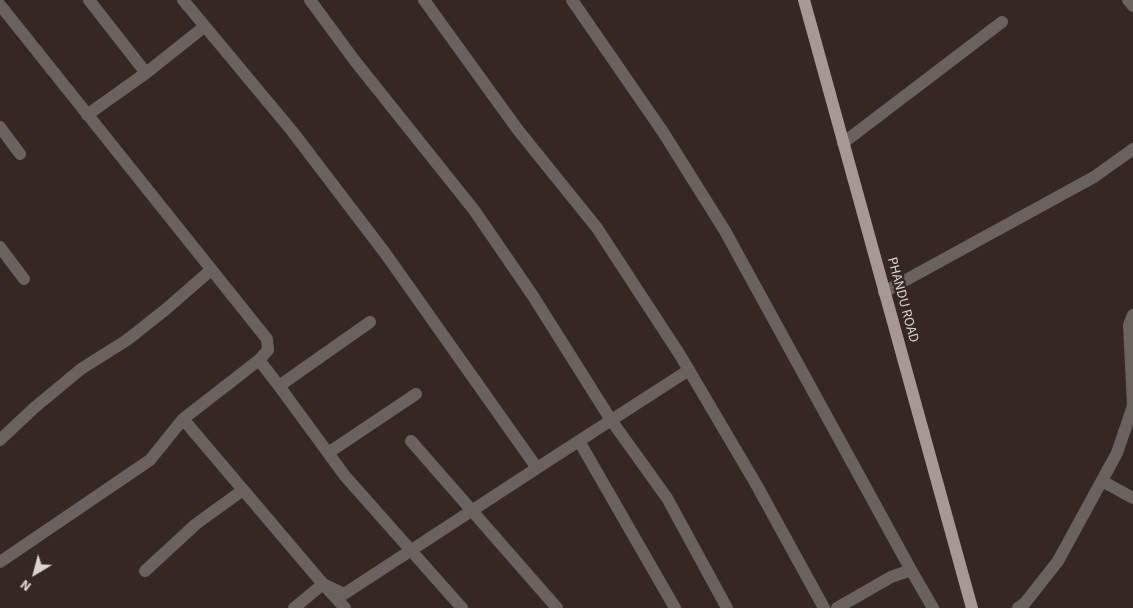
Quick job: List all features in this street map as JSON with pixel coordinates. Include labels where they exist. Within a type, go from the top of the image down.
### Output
[{"type":"main road","name":"PHANDU ROAD","points":[[804,0],[972,608]]},
{"type":"street","points":[[89,0],[146,73]]},
{"type":"street","points":[[183,0],[292,131],[385,254],[537,468]]},
{"type":"street","points":[[310,0],[355,62],[474,210],[533,296],[611,420],[667,498],[726,608]]},
{"type":"street","points":[[424,0],[518,130],[597,228],[689,370],[756,484],[824,608]]},
{"type":"street","points":[[572,0],[663,132],[725,231],[933,608]]},
{"type":"street","points":[[1128,0],[1133,6]]},
{"type":"street","points":[[0,5],[267,339],[268,350],[259,360],[183,419],[150,460],[0,562]]},
{"type":"street","points":[[843,143],[1002,22]]},
{"type":"street","points":[[87,115],[146,73],[204,27]]},
{"type":"street","points":[[0,127],[20,154]]},
{"type":"street","points":[[884,292],[1094,177],[1133,150]]},
{"type":"street","points":[[0,247],[24,279]]},
{"type":"street","points":[[0,440],[34,408],[81,369],[127,340],[211,270]]},
{"type":"street","points":[[1018,608],[1025,603],[1058,561],[1117,452],[1133,406],[1129,325],[1133,315]]},
{"type":"street","points":[[279,386],[370,322]]},
{"type":"street","points":[[259,360],[345,476],[462,608]]},
{"type":"street","points":[[323,584],[344,594],[689,370]]},
{"type":"street","points":[[328,453],[416,394]]},
{"type":"street","points":[[183,419],[323,584],[346,608]]},
{"type":"street","points":[[579,440],[675,608]]},
{"type":"street","points":[[411,441],[557,608]]},
{"type":"street","points":[[1102,480],[1133,498]]},
{"type":"street","points":[[145,571],[196,524],[243,490]]},
{"type":"street","points":[[837,608],[891,577],[912,570]]},
{"type":"street","points":[[294,608],[323,584]]}]
